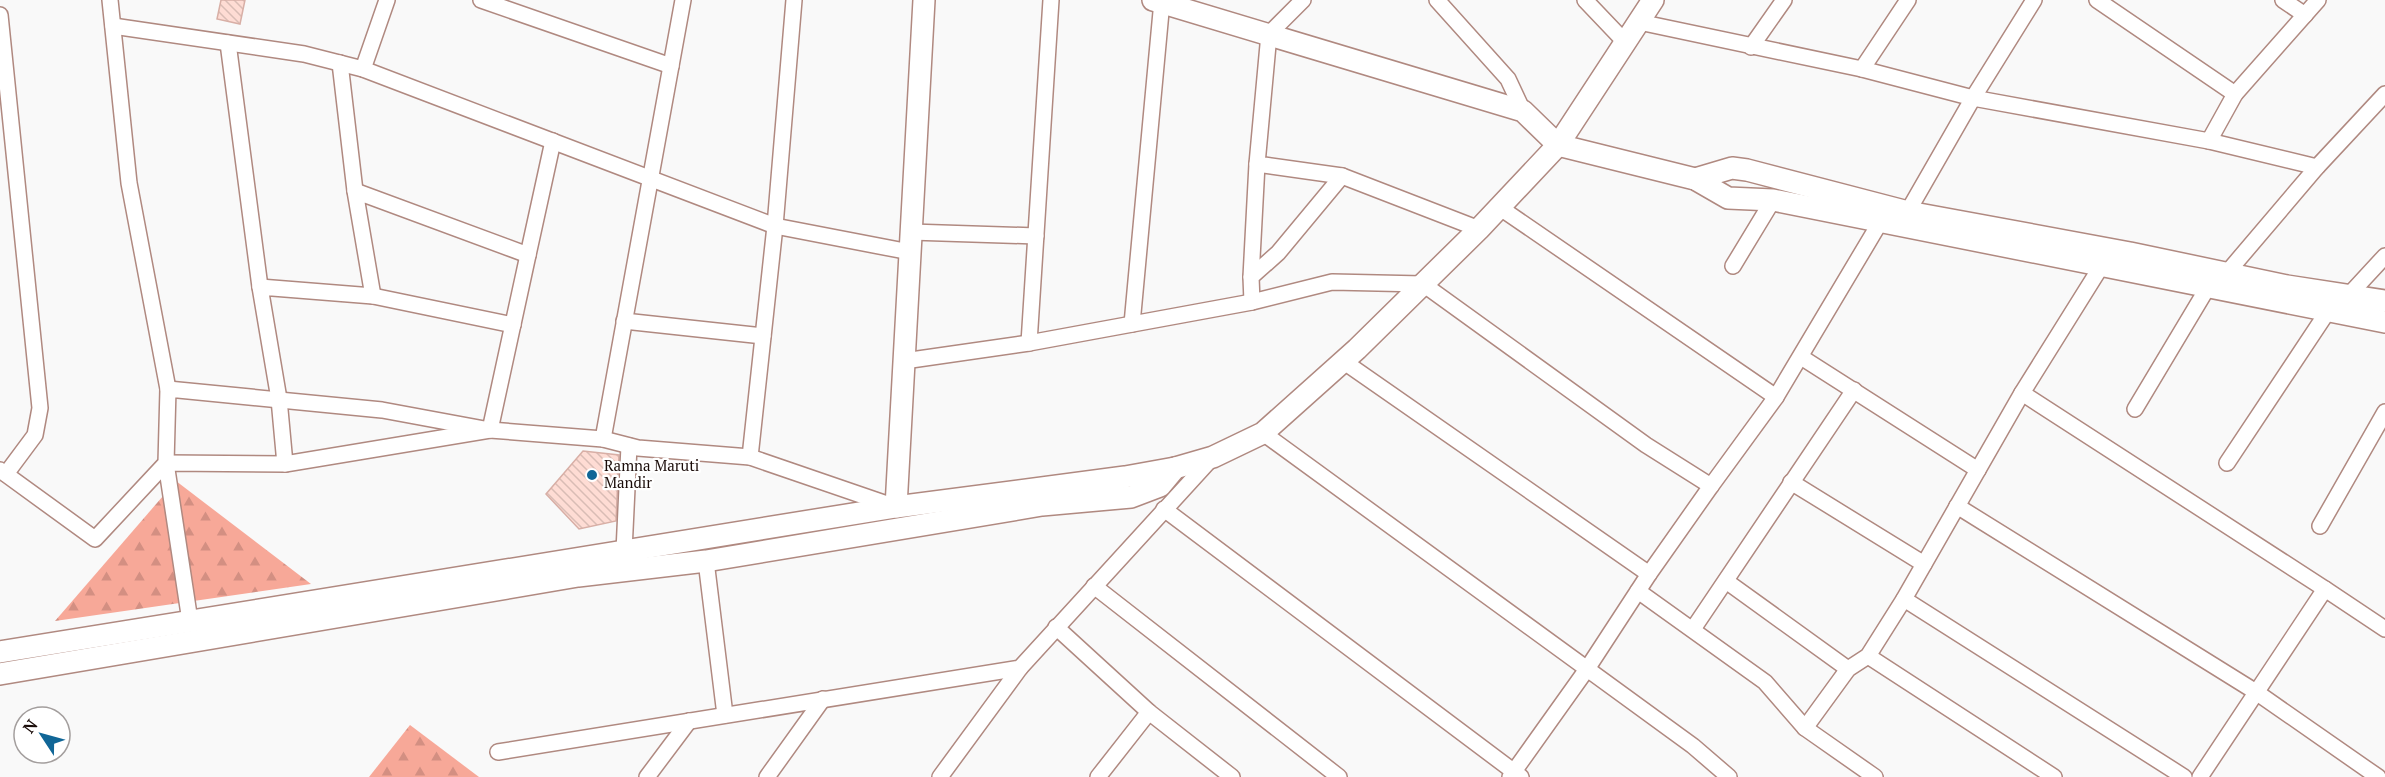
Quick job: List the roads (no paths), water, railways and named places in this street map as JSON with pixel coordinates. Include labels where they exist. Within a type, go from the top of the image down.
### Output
[{"type":"street","points":[[110,0],[129,183],[168,389],[166,463],[190,621]]},
{"type":"street","points":[[363,69],[387,0]]},
{"type":"street","points":[[481,0],[671,66]]},
{"type":"street","points":[[603,439],[683,0]]},
{"type":"street","points":[[750,457],[775,226],[794,0]]},
{"type":"street","points":[[896,507],[924,0]]},
{"type":"street","points":[[1029,343],[1051,0]]},
{"type":"street","points":[[1252,302],[1251,277],[1257,164],[1269,33],[1303,0]]},
{"type":"street","points":[[1437,0],[1508,79],[1523,111],[1558,145],[1695,179],[1728,198],[1773,200],[1894,216],[2170,270],[2208,287],[2385,322]]},
{"type":"street","points":[[1586,0],[1625,42]]},
{"type":"street","points":[[0,652],[896,507],[1175,468],[1213,457],[1263,432],[1343,361],[1479,229],[1558,145],[1653,0]]},
{"type":"street","points":[[1751,47],[1784,0]]},
{"type":"street","points":[[1862,69],[1908,0]]},
{"type":"street","points":[[1164,509],[1515,775],[1649,574],[1776,397],[2034,0]]},
{"type":"street","points":[[2097,0],[2235,94]]},
{"type":"street","points":[[2283,0],[2305,15]]},
{"type":"street","points":[[2210,141],[2235,94],[2318,0]]},
{"type":"street","points":[[1132,324],[1157,1],[1523,111]]},
{"type":"street","points":[[0,15],[40,408],[35,435],[3,472],[95,539],[166,463],[285,464],[490,430]]},
{"type":"street","points":[[1639,22],[1862,69],[1972,98],[2210,141],[2317,167]]},
{"type":"street","points":[[113,26],[303,54],[363,69],[775,226],[911,242],[1036,237]]},
{"type":"street","points":[[228,43],[260,287],[279,399],[285,464]]},
{"type":"street","points":[[340,63],[355,190],[374,296]]},
{"type":"street","points":[[2226,274],[2317,167],[2385,94]]},
{"type":"street","points":[[490,430],[553,141]]},
{"type":"street","points":[[1257,164],[1342,176],[1479,229]]},
{"type":"street","points":[[1695,179],[1732,168],[1780,178],[1894,216],[2102,265],[2226,274],[2385,301]]},
{"type":"street","points":[[1251,277],[1278,253],[1342,176]]},
{"type":"street","points":[[1733,266],[1773,200],[1780,178]]},
{"type":"street","points":[[355,190],[528,255]]},
{"type":"street","points":[[1499,207],[1776,397]]},
{"type":"street","points":[[2348,296],[2385,256]]},
{"type":"street","points":[[1805,728],[1848,669],[1868,656],[1904,599],[2022,393],[2102,265]]},
{"type":"street","points":[[904,361],[1029,343],[1252,302],[1332,282],[1423,284],[1646,445],[1712,486]]},
{"type":"street","points":[[260,287],[374,296],[513,325]]},
{"type":"street","points":[[2135,409],[2208,287]]},
{"type":"street","points":[[2227,463],[2328,311]]},
{"type":"street","points":[[624,321],[763,336]]},
{"type":"street","points":[[1801,357],[1978,470]]},
{"type":"street","points":[[1343,361],[1649,574]]},
{"type":"street","points":[[168,389],[382,410],[490,430],[603,439],[629,446],[750,457],[896,507]]},
{"type":"street","points":[[1693,629],[1854,390]]},
{"type":"street","points":[[2022,393],[2385,629]]},
{"type":"street","points":[[2320,526],[2385,412]]},
{"type":"street","points":[[1263,432],[1693,746],[1729,777]]},
{"type":"street","points":[[624,551],[629,446]]},
{"type":"street","points":[[940,777],[1020,668],[1213,457]]},
{"type":"street","points":[[0,674],[578,576],[706,561],[1042,505],[1131,497],[1160,486],[1175,468]]},
{"type":"street","points":[[1791,482],[1924,564]]},
{"type":"street","points":[[1957,506],[2256,692],[2378,777]]},
{"type":"street","points":[[706,561],[725,715]]},
{"type":"street","points":[[1726,581],[1848,669]]},
{"type":"street","points":[[1095,586],[1338,777]]},
{"type":"street","points":[[2200,777],[2325,589]]},
{"type":"street","points":[[1638,591],[1765,682],[1805,728],[1875,777]]},
{"type":"street","points":[[1904,599],[2184,777]]},
{"type":"street","points":[[1056,627],[1149,712],[1232,777]]},
{"type":"street","points":[[1868,656],[2054,777]]},
{"type":"street","points":[[498,752],[1020,668]]},
{"type":"street","points":[[767,777],[823,699]]},
{"type":"street","points":[[1098,777],[1149,712]]},
{"type":"street","points":[[647,777],[689,721]]},
{"type":"place","name":"Ramna Maruti Mandir","points":[[592,475]]}]
